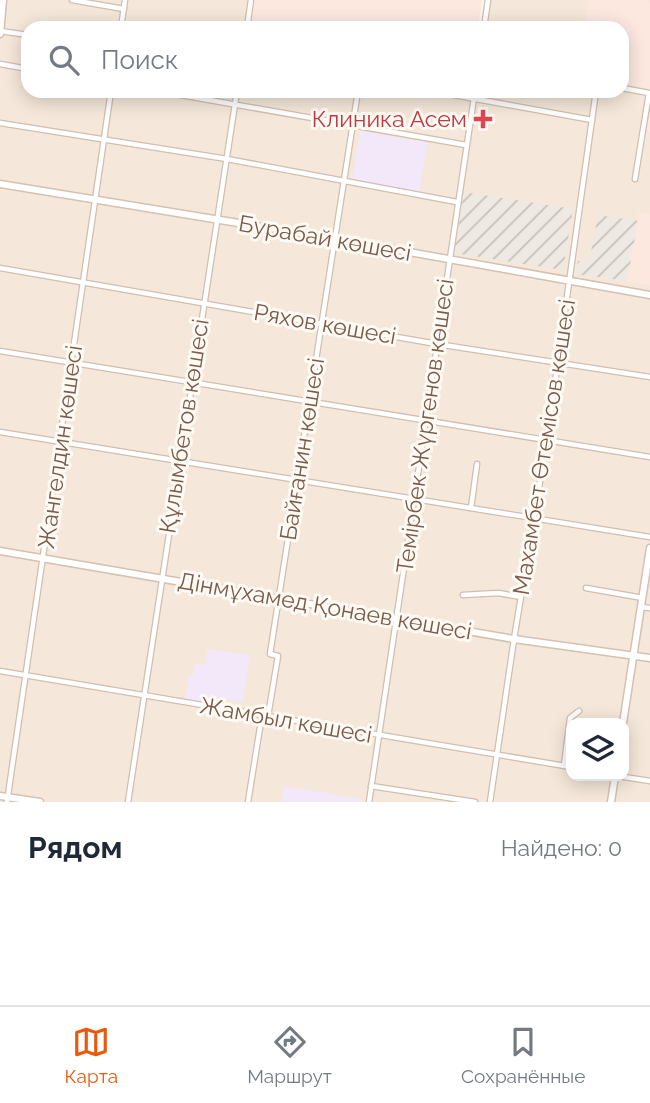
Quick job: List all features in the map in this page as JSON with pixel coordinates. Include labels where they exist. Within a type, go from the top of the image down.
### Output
[{"type":"street","points":[[3,0],[0,32],[21,34]]},
{"type":"street","points":[[72,0],[124,9]]},
{"type":"street","points":[[122,21],[125,0]]},
{"type":"street","points":[[248,21],[251,0]]},
{"type":"street","points":[[485,21],[488,0]]},
{"type":"street","points":[[0,64],[21,68]]},
{"type":"street","points":[[629,89],[649,93],[635,179]]},
{"type":"street","name":"Жангелдин көшесі","points":[[8,799],[110,98]]},
{"type":"street","points":[[199,98],[466,145]]},
{"type":"street","name":"Құлымбетов көшесі","points":[[128,802],[236,98]]},
{"type":"street","name":"Байғанин көшесі","points":[[248,802],[278,656],[270,654],[357,98]]},
{"type":"street","points":[[469,98],[592,120]]},
{"type":"street","name":"Махамбет Өтемісов көшесі","points":[[489,801],[535,519],[595,98]]},
{"type":"street","name":"Темірбек Жүргенов көшесі","points":[[369,802],[474,99]]},
{"type":"street","points":[[0,123],[227,159],[457,202]]},
{"type":"street","name":"Бурабай көшесі","points":[[0,184],[336,239],[650,295]]},
{"type":"street","name":"Ряхов көшесі","points":[[0,268],[437,344],[650,377]]},
{"type":"street","points":[[0,351],[650,457]]},
{"type":"street","points":[[0,432],[650,537]]},
{"type":"street","points":[[471,508],[477,464]]},
{"type":"street","points":[[624,718],[650,548]]},
{"type":"street","name":"Дінмұхамед Қонаев көшесі","points":[[0,551],[514,639],[650,658]]},
{"type":"street","points":[[586,588],[643,598]]},
{"type":"street","points":[[463,595],[496,593],[521,597]]},
{"type":"street","points":[[641,607],[650,608]]},
{"type":"street","name":"Жамбыл көшесі","points":[[0,671],[564,766]]},
{"type":"street","points":[[564,766],[570,718],[579,711]]},
{"type":"street","points":[[629,778],[650,781]]},
{"type":"street","points":[[611,802],[616,781]]},
{"type":"street","points":[[371,786],[475,802]]},
{"type":"street","points":[[0,796],[40,802]]},
{"type":"shaded area","points":[[3,0],[251,0],[248,21],[21,21],[21,98],[473,99],[629,98],[629,21],[485,21],[488,0],[650,0],[650,802],[0,802],[0,34]]},
{"type":"shaded area","points":[[255,0],[482,0],[479,21],[252,21]]},
{"type":"shaded area","points":[[589,0],[647,0],[650,3],[650,89],[629,84],[629,21],[585,21]]},
{"type":"shaded area","points":[[650,89],[650,132],[643,131]]},
{"type":"shaded area","points":[[360,131],[428,142],[419,192],[352,181]]},
{"type":"shaded area","points":[[464,192],[573,209],[563,270],[454,253]]},
{"type":"shaded area","points":[[639,212],[650,214],[650,285],[627,281]]},
{"type":"shaded area","points":[[598,215],[638,221],[627,281],[575,274],[578,261],[589,263]]},
{"type":"shaded area","points":[[208,649],[250,655],[243,702],[223,699],[222,705],[185,699],[189,675],[193,675],[195,664],[205,665]]},
{"type":"shaded area","points":[[284,786],[362,799],[361,802],[281,802]]},
{"type":"place","name":"Клиника Асем","points":[[483,119]]}]
